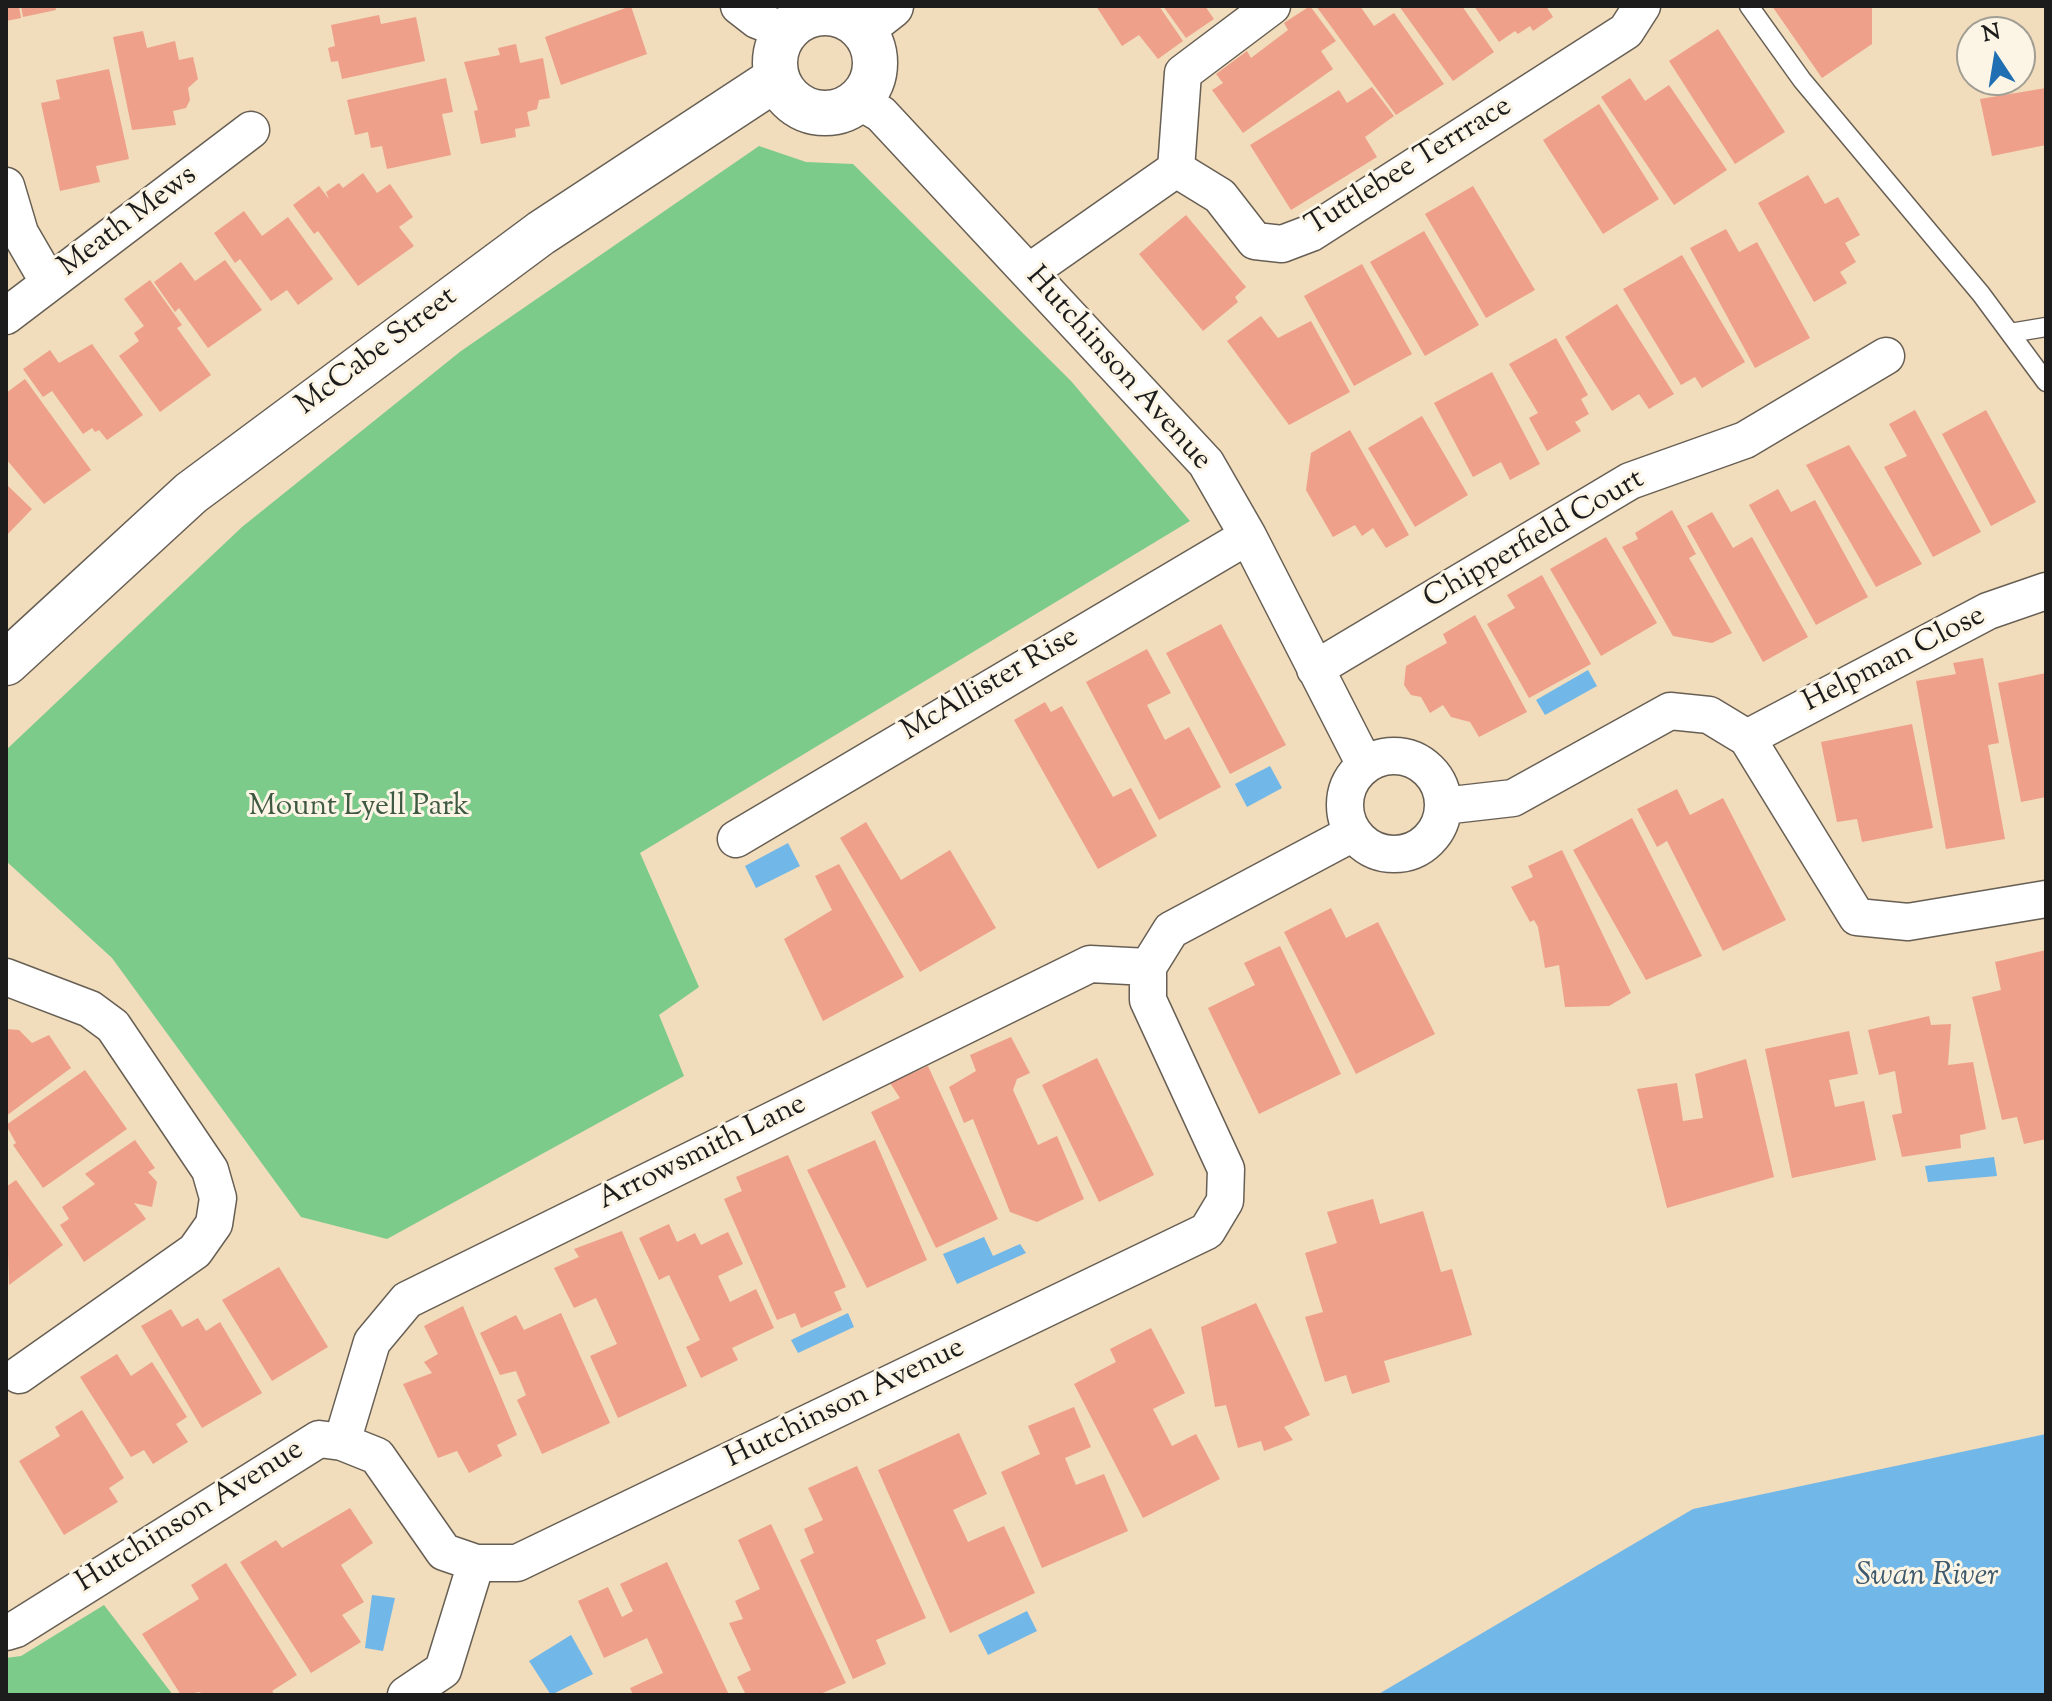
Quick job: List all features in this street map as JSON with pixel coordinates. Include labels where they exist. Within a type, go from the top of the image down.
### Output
[{"type":"street","points":[[739,6],[757,20],[785,31]]},
{"type":"street","points":[[1029,272],[1176,169],[1183,73],[1272,6]]},
{"type":"street","name":"Tuttlebee Terrrace","points":[[1176,169],[1220,196],[1255,241],[1282,244],[1311,233],[1626,31],[1642,6]]},
{"type":"street","points":[[832,12],[849,18],[877,17],[872,42],[876,65],[869,88],[859,101],[845,110],[812,111],[796,105],[777,78],[775,54],[785,31],[798,20],[832,12]]},
{"type":"street","name":"McCabe Street","points":[[6,663],[191,493],[541,233],[777,78]]},
{"type":"street","name":"Hutchinson Avenue","points":[[859,101],[881,114],[1206,463],[1248,536],[1365,765]]},
{"type":"street","name":"Meath Mews","points":[[6,316],[251,130]]},
{"type":"street","points":[[6,186],[20,233],[49,283]]},
{"type":"street","name":"Chipperfield Court","points":[[1315,669],[1630,481],[1745,440],[1886,356]]},
{"type":"street","name":"McAllister Rise","points":[[736,839],[1248,536]]},
{"type":"street","name":"Helpman Close","points":[[1747,738],[1988,611],[2046,591]]},
{"type":"street","points":[[1443,806],[1513,798],[1670,711],[1709,715],[1747,738],[1857,917],[1908,922],[2046,899]]},
{"type":"street","points":[[1394,756],[1424,765],[1441,791],[1443,806],[1432,835],[1407,852],[1377,851],[1353,833],[1346,819],[1347,789],[1365,765],[1394,756]]},
{"type":"street","points":[[1148,967],[1171,930],[1353,833]]},
{"type":"street","name":"Arrowsmith Lane","points":[[342,1442],[372,1342],[407,1300],[1090,964],[1148,967]]},
{"type":"street","name":"Hutchinson Avenue","points":[[6,1632],[16,1629],[319,1439],[342,1442],[377,1456],[444,1552],[476,1563],[517,1563],[1207,1231],[1225,1201],[1226,1169],[1148,1000],[1148,967]]},
{"type":"street","points":[[6,977],[90,1009],[113,1026],[210,1170],[218,1198],[214,1224],[195,1251],[19,1375]]},
{"type":"street","points":[[406,1695],[443,1670],[476,1563]]},
{"type":"street","name":"Hutchinson Avenue","points":[[6,1610],[47,1607]]},
{"type":"lane","points":[[1749,6],[1802,80],[2010,333],[2046,382]]},
{"type":"lane","points":[[2010,333],[2046,327]]},
{"type":"green space","name":"Mount Lyell Park","points":[[759,146],[806,162],[853,164],[1071,381],[1190,521],[640,853],[699,987],[659,1015],[684,1076],[387,1239],[301,1217],[112,958],[6,861],[6,750],[242,527],[461,351]]},
{"type":"green space","points":[[104,1605],[173,1695],[6,1695],[6,1658],[21,1656]]},
{"type":"water","points":[[1588,670],[1597,686],[1545,715],[1536,700]]},
{"type":"water","points":[[1270,766],[1282,788],[1247,807],[1235,784]]},
{"type":"water","points":[[788,843],[800,866],[756,888],[745,866]]},
{"type":"water","points":[[1994,1157],[1997,1176],[1928,1182],[1925,1166]]},
{"type":"water","points":[[984,1237],[993,1256],[1020,1244],[1026,1253],[957,1284],[943,1254]]},
{"type":"water","points":[[848,1313],[854,1327],[798,1353],[791,1340]]},
{"type":"water","name":"Swan River","points":[[2046,1434],[2046,1695],[1377,1695],[1693,1509]]},
{"type":"water","points":[[372,1595],[395,1598],[383,1651],[365,1648]]},
{"type":"water","points":[[1027,1611],[1037,1631],[988,1655],[978,1635]]},
{"type":"water","points":[[571,1635],[593,1674],[551,1695],[529,1661]]},
{"type":"building","points":[[6,6],[19,6],[21,18],[6,21]]},
{"type":"building","points":[[21,6],[55,6],[56,10],[23,17]]},
{"type":"building","points":[[631,6],[647,54],[561,85],[545,37]]},
{"type":"building","points":[[1096,6],[1159,6],[1183,41],[1158,59],[1139,35],[1122,46]]},
{"type":"building","points":[[1163,6],[1205,6],[1214,19],[1186,38]]},
{"type":"building","points":[[1310,6],[1336,41],[1321,51],[1333,69],[1243,133],[1212,90],[1223,83],[1216,74],[1247,51],[1251,58],[1288,30],[1284,23]]},
{"type":"building","points":[[1316,6],[1360,6],[1374,26],[1394,13],[1444,84],[1396,115]]},
{"type":"building","points":[[1399,6],[1462,6],[1494,52],[1453,81]]},
{"type":"building","points":[[1474,6],[1546,6],[1553,17],[1533,31],[1530,26],[1518,34],[1515,31],[1499,42]]},
{"type":"building","points":[[1772,6],[1872,6],[1872,44],[1822,78]]},
{"type":"building","points":[[379,15],[381,24],[416,17],[425,61],[342,79],[338,61],[331,62],[328,48],[335,46],[331,25]]},
{"type":"building","points":[[1718,29],[1785,132],[1735,164],[1669,61]]},
{"type":"building","points":[[143,31],[147,48],[175,41],[179,60],[193,57],[198,79],[188,88],[190,100],[186,108],[173,111],[176,125],[132,130],[113,37]]},
{"type":"building","points":[[516,44],[520,63],[543,58],[550,98],[539,100],[537,109],[527,112],[530,126],[515,129],[516,137],[481,144],[474,111],[478,110],[464,62],[500,55],[498,48]]},
{"type":"building","points":[[109,69],[129,159],[96,166],[100,182],[60,191],[41,103],[60,99],[56,80]]},
{"type":"building","points":[[446,78],[453,112],[442,114],[451,155],[387,169],[382,146],[371,148],[368,132],[355,135],[347,100]]},
{"type":"building","points":[[1630,78],[1645,101],[1669,85],[1727,170],[1674,205],[1601,97]]},
{"type":"building","points":[[1372,87],[1394,116],[1365,137],[1377,157],[1291,210],[1250,145],[1339,90],[1347,103]]},
{"type":"building","points":[[2046,88],[2046,145],[1992,156],[1980,99],[2036,96],[2036,90]]},
{"type":"building","points":[[1599,104],[1659,199],[1603,234],[1543,140]]},
{"type":"building","points":[[363,173],[377,193],[390,184],[413,217],[399,227],[414,246],[358,286],[318,231],[314,234],[293,205],[319,186],[329,199],[326,192],[339,183],[343,188]]},
{"type":"building","points":[[1808,175],[1825,204],[1838,197],[1860,235],[1845,243],[1856,262],[1840,272],[1847,283],[1814,302],[1758,203]]},
{"type":"building","points":[[1473,186],[1535,290],[1486,318],[1425,214]]},
{"type":"building","points":[[244,211],[262,236],[288,217],[333,279],[298,305],[287,290],[271,301],[240,259],[235,263],[214,233]]},
{"type":"building","points":[[1186,215],[1246,287],[1235,297],[1238,302],[1203,331],[1139,254]]},
{"type":"building","points":[[1726,229],[1739,252],[1757,242],[1810,338],[1755,368],[1690,248]]},
{"type":"building","points":[[1424,231],[1479,325],[1425,356],[1370,262]]},
{"type":"building","points":[[1682,255],[1745,362],[1702,388],[1695,377],[1681,385],[1623,289]]},
{"type":"building","points":[[225,260],[262,310],[208,348],[179,308],[175,312],[154,282],[181,262],[195,281]]},
{"type":"building","points":[[1362,264],[1412,354],[1354,386],[1304,296]]},
{"type":"building","points":[[150,280],[182,325],[177,328],[211,375],[160,412],[119,356],[139,341],[134,333],[144,326],[124,299]]},
{"type":"building","points":[[1617,304],[1674,394],[1649,409],[1639,394],[1612,411],[1565,337]]},
{"type":"building","points":[[1261,316],[1278,338],[1311,321],[1350,392],[1289,425],[1227,341]]},
{"type":"building","points":[[1556,338],[1588,395],[1581,399],[1589,414],[1575,422],[1581,431],[1547,451],[1529,418],[1538,413],[1509,364]]},
{"type":"building","points":[[92,344],[143,415],[107,440],[99,430],[95,432],[92,428],[83,434],[52,391],[43,397],[23,369],[50,350],[59,363]]},
{"type":"building","points":[[1492,372],[1540,464],[1510,480],[1501,462],[1473,477],[1434,403]]},
{"type":"building","points":[[25,379],[91,470],[44,504],[6,459],[6,393]]},
{"type":"building","points":[[1915,410],[1981,532],[1933,557],[1884,467],[1907,456],[1889,424]]},
{"type":"building","points":[[1986,410],[2036,502],[1991,526],[1942,434]]},
{"type":"building","points":[[1422,416],[1468,495],[1415,527],[1368,448]]},
{"type":"building","points":[[1350,430],[1409,535],[1386,548],[1373,528],[1362,536],[1355,525],[1333,537],[1306,490],[1311,453]]},
{"type":"building","points":[[1849,445],[1922,564],[1876,587],[1806,465]]},
{"type":"building","points":[[6,484],[32,509],[6,536]]},
{"type":"building","points":[[1778,489],[1791,512],[1815,500],[1868,597],[1816,625],[1749,505]]},
{"type":"building","points":[[1672,510],[1696,554],[1689,558],[1732,633],[1712,643],[1673,636],[1622,547],[1638,539],[1635,533]]},
{"type":"building","points":[[1712,512],[1733,548],[1752,537],[1808,637],[1763,662],[1687,526]]},
{"type":"building","points":[[1606,537],[1657,623],[1601,656],[1550,569]]},
{"type":"building","points":[[1542,575],[1591,664],[1529,698],[1487,624],[1515,608],[1507,595]]},
{"type":"building","points":[[1475,615],[1527,712],[1479,737],[1470,722],[1451,717],[1443,705],[1430,713],[1421,697],[1411,695],[1404,685],[1406,666],[1447,643],[1443,634]]},
{"type":"building","points":[[1221,624],[1286,745],[1230,774],[1166,653]]},
{"type":"building","points":[[1147,649],[1171,693],[1147,705],[1165,740],[1189,727],[1221,787],[1159,820],[1086,682]]},
{"type":"building","points":[[1983,658],[1999,743],[1988,745],[2005,839],[1946,849],[1916,681],[1956,674],[1953,663]]},
{"type":"building","points":[[2046,673],[2046,797],[2021,802],[1998,683]]},
{"type":"building","points":[[1045,702],[1051,712],[1062,706],[1113,797],[1131,788],[1157,836],[1098,869],[1014,720]]},
{"type":"building","points":[[1912,724],[1933,828],[1862,842],[1857,819],[1837,822],[1821,742]]},
{"type":"building","points":[[1677,789],[1690,815],[1723,798],[1786,920],[1723,951],[1667,841],[1657,847],[1637,809]]},
{"type":"building","points":[[1632,818],[1702,956],[1646,980],[1573,850]]},
{"type":"building","points":[[866,822],[901,880],[950,850],[996,928],[920,972],[840,838]]},
{"type":"building","points":[[1562,850],[1631,993],[1609,1006],[1565,1007],[1559,965],[1545,968],[1538,927],[1534,920],[1530,922],[1511,887],[1533,877],[1528,866]]},
{"type":"building","points":[[839,864],[904,977],[823,1021],[784,939],[832,910],[815,876]]},
{"type":"building","points":[[1331,908],[1346,938],[1378,922],[1435,1034],[1356,1074],[1284,932]]},
{"type":"building","points":[[1280,946],[1341,1074],[1259,1114],[1208,1008],[1255,985],[1244,963]]},
{"type":"building","points":[[2046,950],[2046,1139],[2024,1144],[2017,1117],[2002,1120],[1972,997],[2001,990],[1995,962]]},
{"type":"building","points":[[1929,1016],[1931,1025],[1951,1024],[1948,1065],[1973,1062],[1986,1129],[1960,1135],[1961,1148],[1902,1157],[1892,1115],[1902,1113],[1895,1071],[1879,1075],[1868,1030]]},
{"type":"building","points":[[6,1029],[19,1030],[32,1043],[49,1035],[71,1068],[6,1116]]},
{"type":"building","points":[[1849,1031],[1858,1074],[1829,1080],[1835,1107],[1864,1101],[1876,1160],[1792,1178],[1765,1049]]},
{"type":"building","points":[[1011,1037],[1030,1073],[1017,1079],[1013,1090],[1038,1145],[1057,1136],[1084,1199],[1037,1222],[1010,1212],[973,1119],[964,1123],[949,1087],[976,1071],[970,1055]]},
{"type":"building","points":[[1097,1058],[1154,1175],[1099,1202],[1042,1085]]},
{"type":"building","points":[[1746,1059],[1774,1177],[1667,1208],[1637,1089],[1677,1083],[1683,1121],[1703,1118],[1695,1074]]},
{"type":"building","points":[[928,1066],[998,1219],[936,1248],[871,1112],[900,1098],[890,1083]]},
{"type":"building","points":[[85,1070],[127,1129],[43,1188],[13,1145],[16,1143],[6,1125]]},
{"type":"building","points":[[135,1140],[155,1168],[148,1172],[157,1182],[152,1207],[134,1203],[146,1219],[84,1262],[60,1225],[69,1219],[62,1207],[95,1184],[85,1174]]},
{"type":"building","points":[[875,1140],[927,1260],[867,1288],[807,1170]]},
{"type":"building","points":[[788,1155],[846,1287],[834,1292],[842,1310],[801,1328],[795,1313],[777,1320],[724,1199],[742,1191],[736,1177]]},
{"type":"building","points":[[16,1180],[63,1245],[9,1285],[6,1187]]},
{"type":"building","points":[[1373,1199],[1380,1224],[1423,1211],[1441,1272],[1452,1269],[1472,1335],[1384,1361],[1390,1382],[1352,1394],[1346,1375],[1325,1382],[1305,1317],[1323,1312],[1305,1253],[1337,1243],[1327,1212]]},
{"type":"building","points":[[669,1224],[677,1242],[695,1233],[701,1245],[728,1232],[743,1264],[718,1276],[730,1302],[756,1289],[774,1328],[732,1348],[738,1360],[701,1378],[686,1347],[700,1340],[669,1275],[659,1280],[639,1238]]},
{"type":"building","points":[[622,1231],[687,1386],[618,1418],[590,1356],[617,1344],[596,1298],[574,1308],[554,1268],[579,1257],[574,1249]]},
{"type":"building","points":[[279,1267],[328,1347],[272,1381],[222,1300]]},
{"type":"building","points":[[1256,1303],[1310,1415],[1284,1427],[1293,1440],[1264,1451],[1261,1441],[1238,1448],[1226,1405],[1215,1407],[1201,1327]]},
{"type":"building","points":[[463,1306],[517,1435],[497,1445],[502,1456],[469,1473],[457,1451],[438,1458],[403,1384],[432,1373],[424,1362],[438,1354],[424,1326]]},
{"type":"building","points":[[171,1309],[182,1327],[198,1318],[206,1331],[220,1322],[262,1393],[202,1428],[141,1326]]},
{"type":"building","points":[[561,1313],[610,1423],[542,1454],[517,1400],[526,1395],[516,1371],[500,1375],[480,1333],[516,1315],[524,1330]]},
{"type":"building","points":[[1151,1328],[1185,1393],[1153,1409],[1172,1446],[1196,1434],[1220,1479],[1143,1518],[1074,1384],[1116,1362],[1110,1349]]},
{"type":"building","points":[[117,1354],[131,1376],[152,1362],[187,1417],[176,1424],[188,1442],[153,1464],[144,1450],[131,1457],[80,1377]]},
{"type":"building","points":[[1074,1407],[1091,1447],[1065,1458],[1076,1485],[1104,1474],[1128,1531],[1042,1568],[1001,1472],[1040,1454],[1028,1426]]},
{"type":"building","points":[[82,1410],[124,1478],[109,1488],[118,1502],[64,1535],[19,1461],[60,1436],[55,1427]]},
{"type":"building","points":[[959,1433],[987,1494],[953,1510],[968,1542],[1004,1526],[1035,1593],[950,1633],[878,1470]]},
{"type":"building","points":[[857,1466],[926,1618],[876,1640],[886,1664],[853,1679],[800,1560],[814,1553],[804,1529],[823,1520],[808,1488]]},
{"type":"building","points":[[350,1508],[373,1543],[341,1565],[364,1602],[342,1615],[361,1642],[311,1673],[240,1562],[276,1540],[282,1548]]},
{"type":"building","points":[[771,1524],[846,1683],[818,1695],[746,1695],[737,1677],[751,1670],[729,1623],[743,1619],[735,1601],[760,1589],[738,1540]]},
{"type":"building","points":[[667,1562],[729,1695],[633,1695],[630,1688],[663,1673],[647,1638],[604,1658],[578,1601],[608,1587],[622,1617],[633,1611],[620,1584]]},
{"type":"building","points":[[226,1563],[297,1675],[272,1691],[275,1695],[202,1695],[200,1692],[181,1695],[142,1634],[199,1599],[191,1585]]}]
